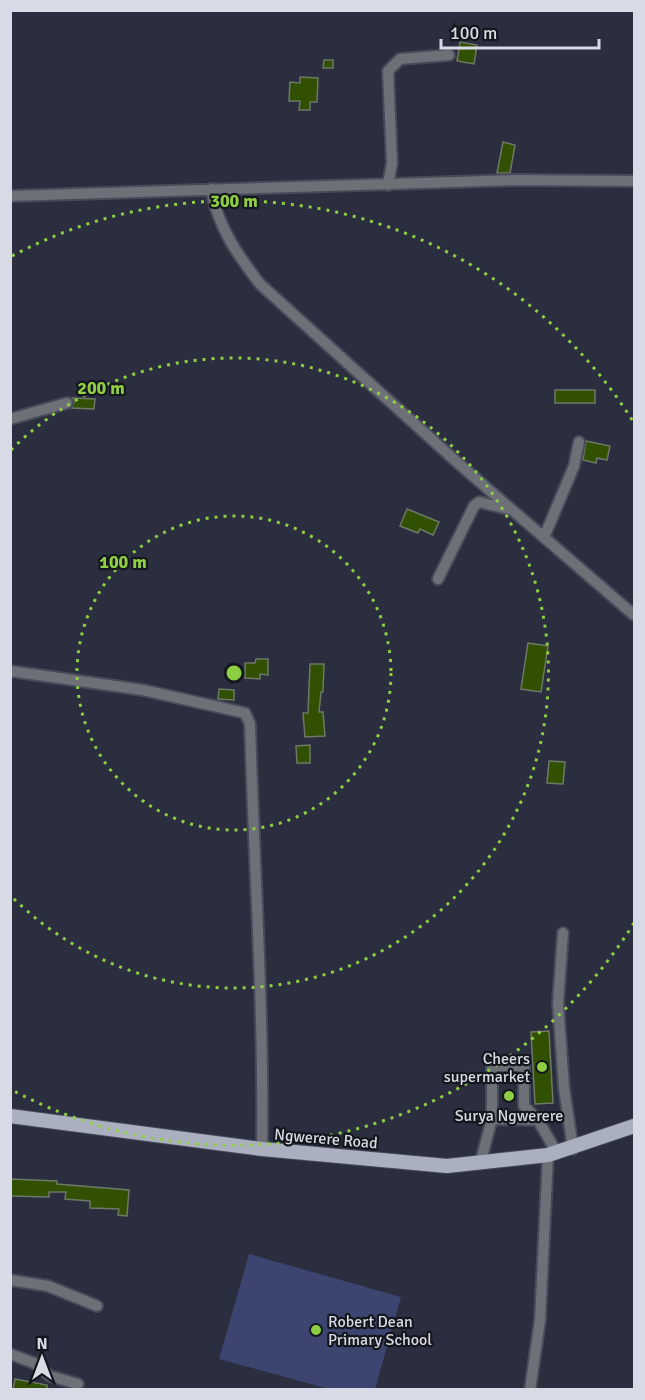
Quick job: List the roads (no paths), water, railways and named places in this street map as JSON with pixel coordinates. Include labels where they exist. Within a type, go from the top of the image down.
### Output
[{"type":"main road","name":"Ngwerere Road","points":[[10,1116],[262,1149],[447,1166],[553,1154],[573,1149],[634,1126]]},
{"type":"street","points":[[388,185],[392,163],[388,71],[400,59],[449,55]]},
{"type":"street","points":[[10,196],[517,180],[634,181]]},
{"type":"street","points":[[211,189],[220,225],[238,257],[260,284],[459,464],[545,535],[634,615]]},
{"type":"street","points":[[10,419],[67,403]]},
{"type":"street","points":[[545,535],[574,466],[579,442]]},
{"type":"street","points":[[438,579],[474,506],[479,502],[503,506],[519,514]]},
{"type":"street","points":[[10,671],[143,690],[245,713],[250,724],[255,898],[262,1003],[262,1149]]},
{"type":"street","points":[[563,933],[558,1014],[564,1088],[573,1149]]},
{"type":"street","points":[[480,1164],[492,1119],[492,1066],[524,1066],[524,1106],[538,1120],[553,1154],[540,1320],[530,1389]]},
{"type":"street","points":[[492,1119],[538,1120]]},
{"type":"street","points":[[10,1280],[48,1286],[97,1306]]},
{"type":"street","points":[[10,1354],[34,1364],[50,1376],[78,1384]]},
{"type":"place","name":"Cheers supermarket","points":[[542,1067]]},
{"type":"place","name":"Surya Ngwerere","points":[[509,1096]]},
{"type":"place","name":"Robert Dean Primary School","points":[[316,1330]]}]
